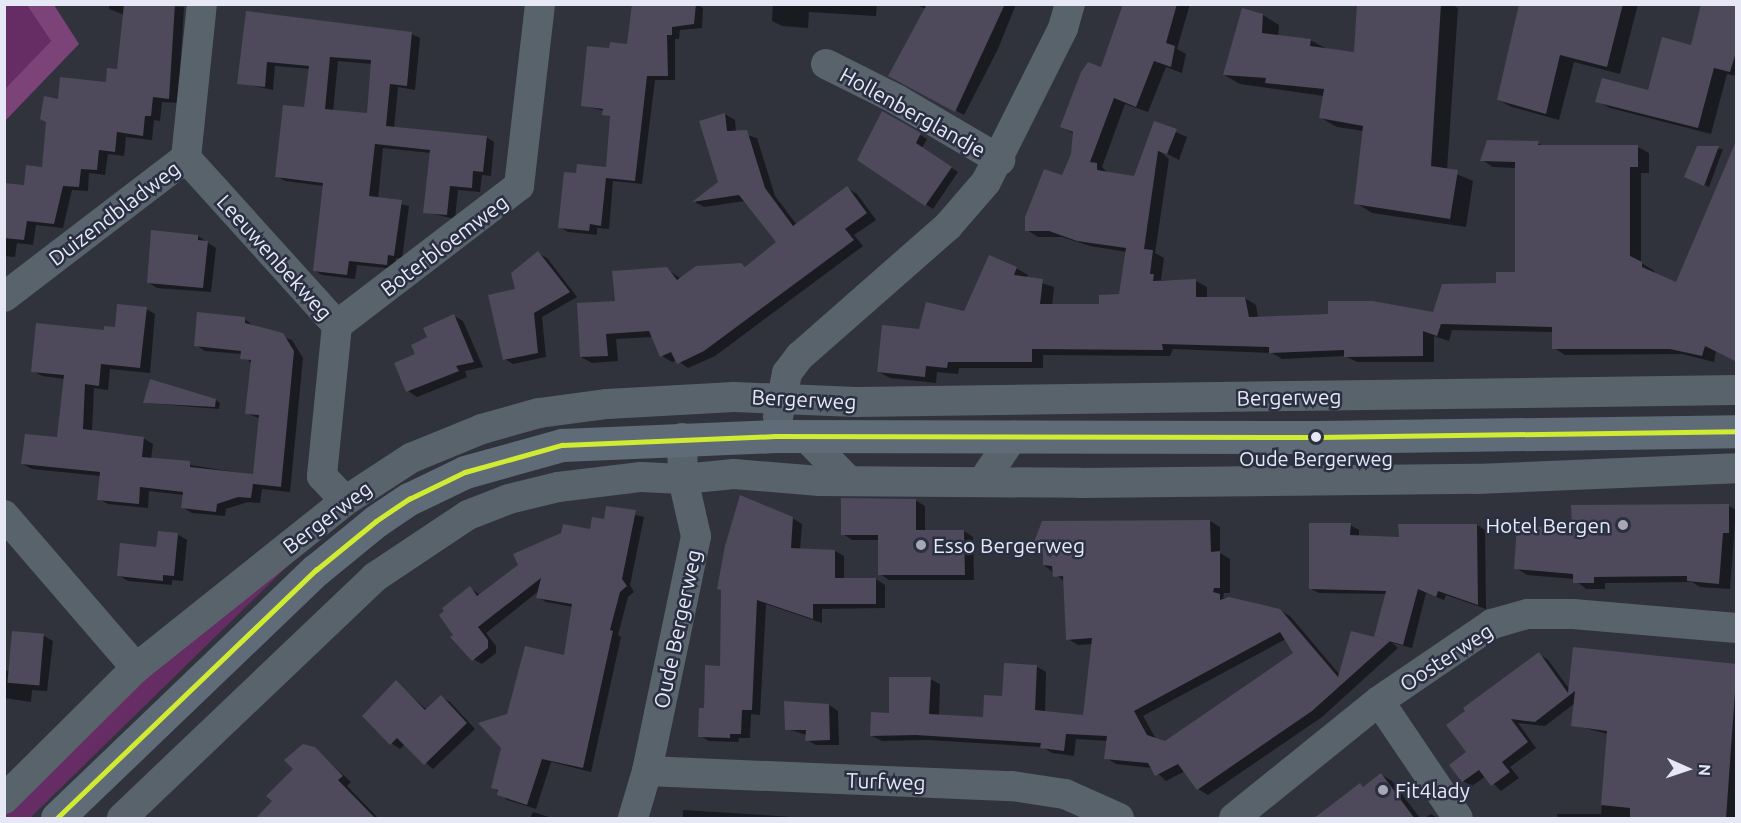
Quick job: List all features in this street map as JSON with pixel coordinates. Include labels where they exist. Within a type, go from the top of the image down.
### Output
[{"type":"main road","name":"Bergerweg","points":[[57,819],[316,570],[409,499],[465,472],[562,445],[682,438],[775,436],[807,438],[1014,435],[1318,437],[1737,431]]},
{"type":"street","name":"Duizendbladweg","points":[[4,297],[186,158],[202,4]]},
{"type":"street","points":[[532,4],[540,5]]},
{"type":"street","points":[[775,436],[787,373],[800,357],[952,223],[1000,160],[1063,28],[1070,4]]},
{"type":"street","name":"Boterbloemweg","points":[[337,325],[519,186],[540,5]]},
{"type":"street","name":"Hollenberglandje","points":[[826,64],[896,99],[1000,160]]},
{"type":"street","name":"Leeuwenbekweg","points":[[186,158],[337,325],[322,476],[345,501]]},
{"type":"street","name":"Bergerweg","points":[[4,799],[136,668],[345,501],[411,458],[516,420],[607,404],[734,396],[856,402],[1737,390]]},
{"type":"street","points":[[983,481],[1014,435]]},
{"type":"street","name":"Oude Bergerweg","points":[[633,819],[647,771],[696,536],[683,479],[682,438]]},
{"type":"street","name":"Bergerweg","points":[[807,438],[849,481]]},
{"type":"street","points":[[122,819],[329,616],[375,577],[440,531],[509,499],[558,487],[641,477],[683,479],[734,474],[849,481],[1477,479],[1737,468]]},
{"type":"street","points":[[4,515],[136,668]]},
{"type":"street","name":"Oosterweg","points":[[1234,819],[1379,701],[1492,624],[1528,614],[1737,628]]},
{"type":"street","points":[[1379,701],[1458,819]]},
{"type":"street","name":"Turfweg","points":[[647,771],[1012,786],[1065,794],[1119,819]]},
{"type":"shaded area","points":[[5,5],[27,5],[51,41],[5,89]]},
{"type":"shaded area","points":[[27,5],[54,5],[79,44],[5,121],[5,89],[51,41]]},
{"type":"shaded area","points":[[301,553],[30,818],[5,818],[5,809],[136,684]]},
{"type":"building","points":[[124,4],[175,4],[169,99],[153,97],[151,116],[145,116],[143,136],[117,132],[115,152],[99,150],[97,170],[81,169],[79,187],[63,186],[54,224],[27,221],[24,240],[4,238],[4,183],[24,185],[26,165],[42,167],[46,122],[40,119],[44,96],[58,99],[60,77],[106,82],[107,68],[117,69]]},
{"type":"building","points":[[632,4],[696,4],[694,24],[672,27],[672,35],[667,35],[668,76],[647,76],[635,181],[606,178],[601,226],[590,224],[589,231],[558,228],[564,172],[576,173],[577,164],[606,167],[610,116],[602,115],[603,109],[581,106],[587,46],[609,48],[610,42],[627,44]]},
{"type":"building","points":[[927,4],[1005,4],[955,112],[888,76]]},
{"type":"building","points":[[1123,4],[1177,4],[1166,43],[1175,46],[1171,67],[1154,61],[1136,107],[1114,98],[1090,162],[1097,163],[1097,170],[1134,176],[1154,121],[1177,129],[1167,154],[1158,151],[1144,249],[1153,250],[1150,274],[1154,274],[1153,281],[1196,279],[1196,297],[1245,297],[1249,317],[1328,314],[1328,301],[1373,301],[1433,312],[1442,284],[1496,283],[1496,272],[1515,272],[1515,162],[1480,161],[1487,140],[1539,141],[1538,145],[1638,145],[1638,167],[1630,167],[1630,256],[1642,262],[1642,267],[1676,282],[1737,139],[1737,362],[1705,346],[1702,356],[1670,349],[1552,349],[1552,327],[1441,324],[1437,336],[1423,331],[1423,356],[1344,357],[1344,350],[1269,353],[1269,347],[1162,344],[1163,350],[1032,349],[1032,362],[948,362],[947,368],[926,366],[925,377],[877,372],[882,325],[919,329],[926,302],[964,311],[989,255],[1017,267],[1014,275],[1043,279],[1040,304],[1099,304],[1099,295],[1119,294],[1126,248],[1077,241],[1049,231],[1025,231],[1025,217],[1044,169],[1062,175],[1071,154],[1073,132],[1060,127],[1081,72],[1088,62],[1101,67]]},
{"type":"building","points":[[1357,4],[1441,4],[1431,166],[1458,170],[1450,219],[1354,204],[1363,126],[1319,118],[1324,89],[1265,83],[1266,78],[1223,75],[1242,8],[1263,14],[1262,33],[1311,39],[1310,46],[1354,52]]},
{"type":"building","points":[[1519,4],[1623,4],[1607,67],[1560,55],[1546,114],[1497,100]]},
{"type":"building","points":[[1701,4],[1737,4],[1737,49],[1730,72],[1714,68],[1698,128],[1595,102],[1602,78],[1648,90],[1662,37],[1691,45]]},
{"type":"building","points":[[246,11],[412,32],[407,86],[390,84],[386,126],[487,136],[483,172],[473,171],[472,188],[450,186],[447,215],[423,213],[430,150],[375,144],[369,196],[402,200],[394,256],[388,255],[387,265],[349,261],[347,275],[313,271],[323,183],[275,177],[283,105],[304,107],[309,66],[267,62],[265,87],[237,84]],"holes":[[[330,57],[371,60],[367,113],[325,109]]]},
{"type":"building","points":[[882,111],[921,133],[916,143],[952,167],[925,206],[857,160]]},
{"type":"building","points":[[725,113],[727,131],[747,130],[765,188],[793,226],[847,186],[867,213],[845,229],[854,240],[704,351],[677,364],[671,352],[660,357],[649,331],[606,334],[608,356],[580,357],[577,303],[615,301],[612,271],[667,267],[677,280],[696,266],[741,263],[745,267],[776,242],[739,195],[692,202],[718,182],[699,121]]},
{"type":"building","points":[[1697,146],[1719,146],[1704,186],[1684,177]]},
{"type":"building","points":[[151,230],[198,235],[198,240],[208,241],[203,288],[147,283]]},
{"type":"building","points":[[538,251],[570,292],[534,313],[538,353],[503,360],[488,295],[515,289],[511,273]]},
{"type":"building","points":[[117,304],[147,307],[140,368],[101,364],[99,386],[85,384],[83,429],[144,437],[142,457],[190,461],[190,467],[253,474],[259,415],[245,414],[251,360],[240,359],[241,351],[194,346],[197,312],[245,317],[245,323],[283,333],[294,351],[281,487],[253,484],[251,498],[238,497],[217,504],[216,512],[181,508],[183,492],[140,487],[139,504],[97,500],[100,472],[21,464],[25,434],[57,437],[64,375],[31,372],[36,323],[104,330],[104,326],[115,327]]},
{"type":"building","points":[[454,314],[474,362],[456,366],[459,371],[406,392],[394,363],[415,354],[411,345],[427,337],[423,328]]},
{"type":"building","points":[[150,379],[216,399],[215,407],[143,403]]},
{"type":"building","points":[[740,495],[793,517],[791,548],[835,550],[835,578],[876,578],[876,604],[813,604],[813,619],[757,600],[752,710],[742,710],[741,734],[730,734],[730,738],[698,737],[699,708],[704,708],[705,665],[720,666],[721,590],[717,589],[725,546]]},
{"type":"building","points":[[841,498],[916,499],[916,530],[964,530],[965,575],[878,575],[878,535],[841,535]]},
{"type":"building","points":[[1729,504],[1729,533],[1723,533],[1719,584],[1687,581],[1687,576],[1594,577],[1594,583],[1573,583],[1573,574],[1514,569],[1517,525],[1572,529],[1571,505]]},
{"type":"building","points":[[606,506],[636,510],[622,579],[627,586],[620,592],[610,630],[613,631],[583,768],[542,759],[527,805],[497,795],[498,790],[491,788],[501,748],[478,723],[507,714],[525,646],[564,655],[572,604],[536,598],[541,578],[478,627],[488,640],[488,648],[472,661],[450,637],[453,635],[439,615],[444,611],[442,608],[470,586],[477,596],[518,565],[513,554],[561,533],[563,524],[590,529],[592,517],[604,519]]},
{"type":"building","points":[[1210,520],[1211,552],[1220,551],[1220,588],[1214,588],[1213,592],[1220,594],[1220,600],[1229,597],[1280,609],[1338,677],[1351,631],[1390,641],[1312,711],[1197,790],[1178,764],[1155,776],[1148,763],[1104,759],[1107,736],[1066,734],[1064,751],[1040,748],[1041,743],[916,735],[870,736],[871,712],[889,713],[889,677],[931,677],[929,714],[983,717],[984,695],[1002,696],[1004,663],[1037,665],[1035,710],[1083,715],[1092,638],[1066,640],[1063,576],[1053,577],[1052,566],[1043,565],[1043,555],[1033,545],[1042,521]],"holes":[[[1280,632],[1293,653],[1165,741],[1147,735],[1134,711]]]},
{"type":"building","points":[[1309,523],[1351,523],[1350,535],[1399,537],[1398,524],[1477,524],[1478,605],[1438,591],[1436,597],[1418,589],[1403,645],[1374,637],[1386,591],[1309,589]]},
{"type":"building","points":[[158,531],[178,533],[174,576],[163,575],[163,581],[117,576],[120,543],[156,547]]},
{"type":"building","points":[[12,631],[44,634],[39,686],[7,683]]},
{"type":"building","points":[[1573,647],[1737,664],[1726,819],[1630,817],[1630,808],[1601,805],[1607,731],[1571,726],[1575,691],[1535,722],[1511,719],[1528,742],[1502,762],[1510,772],[1491,786],[1479,770],[1462,782],[1449,765],[1466,752],[1446,725],[1465,711],[1463,708],[1539,652],[1568,693]]},
{"type":"building","points":[[396,680],[425,710],[441,695],[467,723],[424,765],[397,738],[390,745],[362,716]]},
{"type":"building","points":[[784,701],[829,704],[830,740],[805,741],[806,730],[785,730]]},
{"type":"building","points":[[303,744],[315,747],[343,776],[338,780],[376,819],[255,819],[272,801],[266,796],[293,769],[284,760]]},
{"type":"building","points":[[1381,773],[1415,819],[1313,819],[1360,783],[1363,787]]},
{"type":"transit line","points":[[57,818],[316,570],[376,521],[409,499],[465,472],[562,445],[775,436],[1318,437],[1736,431]]},
{"type":"place","name":"Oude Bergerweg","points":[[1316,437]]},
{"type":"place","name":"Hotel Bergen","points":[[1623,525]]},
{"type":"place","name":"Esso Bergerweg","points":[[921,545]]},
{"type":"place","name":"Fit4lady","points":[[1383,790]]}]
